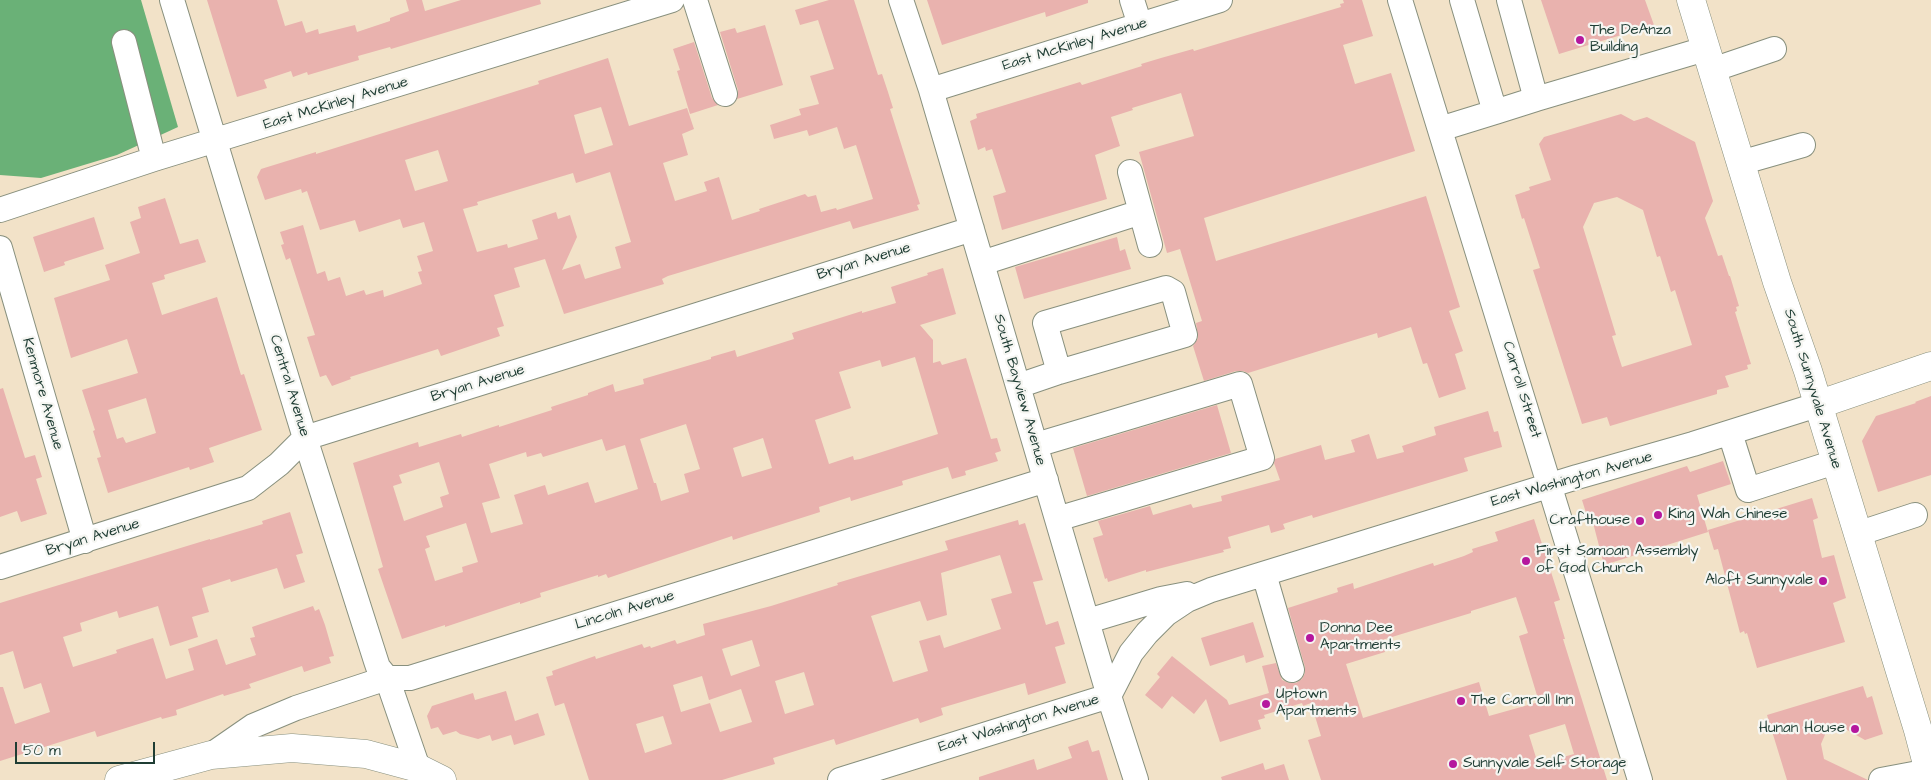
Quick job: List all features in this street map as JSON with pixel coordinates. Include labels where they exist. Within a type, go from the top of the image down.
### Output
[{"type":"main road","name":"South Sunnyvale Avenue","points":[[1691,0],[1740,163],[1857,534],[1924,728],[1930,775]]},
{"type":"main road","name":"East Washington Avenue","points":[[1817,405],[1931,366]]},
{"type":"main road","points":[[119,780],[212,754],[292,748],[366,754],[430,774]]},
{"type":"street","name":"Central Avenue","points":[[172,0],[305,438],[378,667],[387,678],[430,774]]},
{"type":"street","name":"East McKinley Avenue","points":[[0,210],[154,160],[672,0]]},
{"type":"street","points":[[695,0],[725,94]]},
{"type":"street","name":"South Bayview Avenue","points":[[901,0],[931,90],[1136,780]]},
{"type":"street","points":[[1132,0],[1140,25]]},
{"type":"street","name":"East McKinley Avenue","points":[[931,90],[1220,0]]},
{"type":"street","name":"Carroll Street","points":[[1400,0],[1640,780]]},
{"type":"street","points":[[1462,0],[1495,112]]},
{"type":"street","points":[[1509,0],[1536,99]]},
{"type":"street","points":[[124,42],[154,160]]},
{"type":"street","points":[[1440,129],[1536,99],[1708,59],[1774,49]]},
{"type":"street","points":[[1740,163],[1803,145]]},
{"type":"street","points":[[1130,172],[1150,245]]},
{"type":"street","points":[[982,263],[1141,212]]},
{"type":"street","name":"Bryan Avenue","points":[[0,567],[248,488],[278,464],[305,438],[972,229]]},
{"type":"street","name":"Kenmore Avenue","points":[[0,248],[85,541]]},
{"type":"street","points":[[1018,386],[1185,334],[1173,292],[1166,288],[1045,323],[1060,372]]},
{"type":"street","points":[[1036,445],[1240,384],[1243,394],[1262,458],[1058,519]]},
{"type":"street","name":"East Washington Avenue","points":[[840,780],[1110,696],[1131,653],[1147,633],[1166,614],[1187,600],[1211,590],[1817,405]]},
{"type":"street","points":[[1730,433],[1748,490],[1835,462]]},
{"type":"street","name":"Lincoln Avenue","points":[[212,754],[253,726],[296,708],[387,678],[410,678],[1046,480]]},
{"type":"street","points":[[1857,534],[1915,515]]},
{"type":"street","points":[[1264,574],[1292,670]]},
{"type":"street","name":"East Washington Avenue","points":[[1088,621],[1161,599],[1211,590]]},
{"type":"street","points":[[1881,780],[1930,775]]},
{"type":"green space","points":[[0,0],[141,0],[178,127],[117,155],[41,178],[0,175]]},
{"type":"building","points":[[207,0],[277,0],[285,26],[302,21],[306,33],[318,29],[319,34],[355,25],[357,32],[390,21],[390,18],[409,11],[406,0],[422,0],[425,11],[461,0],[540,0],[541,4],[391,49],[390,47],[358,56],[359,60],[308,75],[307,72],[293,77],[291,71],[264,80],[267,88],[237,97]]},
{"type":"building","points":[[829,0],[854,0],[878,75],[882,74],[893,108],[890,109],[920,204],[917,205],[919,210],[853,229],[850,221],[668,276],[662,279],[664,284],[564,314],[545,259],[514,268],[520,287],[494,295],[504,326],[497,328],[500,336],[441,356],[438,349],[350,377],[351,379],[332,386],[326,375],[320,377],[307,337],[315,335],[290,258],[286,260],[281,245],[284,244],[280,232],[303,225],[317,274],[325,271],[328,281],[340,277],[346,296],[364,290],[366,295],[383,290],[384,297],[422,284],[418,272],[422,271],[417,256],[433,251],[424,222],[403,228],[400,219],[359,232],[355,220],[320,230],[307,191],[302,193],[301,189],[265,200],[257,177],[261,169],[316,152],[316,154],[539,84],[538,81],[608,58],[629,126],[687,108],[694,129],[682,134],[688,155],[663,163],[675,201],[707,191],[704,182],[719,177],[732,220],[805,194],[808,197],[816,195],[821,212],[836,208],[837,210],[873,199],[856,145],[844,149],[837,127],[809,136],[807,130],[774,139],[770,125],[801,115],[799,109],[819,104],[810,76],[834,69],[818,20],[800,25],[795,10]],"holes":[[[601,107],[613,145],[585,154],[574,115]],[[438,150],[448,181],[415,191],[405,160]],[[610,172],[631,242],[615,247],[621,268],[585,279],[580,264],[562,270],[577,237],[570,215],[558,219],[556,212],[532,220],[538,239],[508,248],[507,244],[477,252],[463,209],[478,205],[477,202],[573,173],[576,183]]]},
{"type":"building","points":[[927,0],[1088,0],[1088,3],[1046,17],[1045,12],[942,45]]},
{"type":"building","points":[[1343,0],[1362,0],[1373,36],[1343,45],[1355,84],[1391,73],[1415,151],[1204,218],[1216,261],[1426,196],[1460,307],[1449,311],[1463,351],[1455,354],[1466,389],[1439,398],[1427,363],[1423,364],[1411,327],[1378,338],[1377,333],[1248,373],[1236,371],[1204,381],[1193,346],[1198,338],[1196,323],[1202,321],[1180,249],[1167,253],[1139,152],[1194,136],[1181,93],[1132,108],[1133,110],[1111,117],[1120,146],[1095,155],[1107,199],[1002,230],[993,196],[1006,192],[992,149],[986,151],[985,147],[978,150],[970,121],[977,118],[976,114],[1080,82],[1082,85],[1142,66],[1141,64],[1193,49],[1194,51],[1341,7],[1340,4],[1344,3]]},
{"type":"building","name":"The DeAnza Building","points":[[1541,0],[1645,0],[1654,25],[1559,54]]},
{"type":"building","points":[[765,25],[783,85],[737,99],[738,90],[720,32],[735,28],[737,33]]},
{"type":"building","points":[[694,42],[712,98],[718,105],[690,114],[677,71],[680,70],[673,49]]},
{"type":"building","points":[[1621,114],[1634,121],[1647,117],[1695,142],[1713,201],[1705,218],[1718,256],[1722,255],[1730,276],[1739,306],[1736,307],[1737,311],[1735,312],[1751,364],[1747,365],[1748,369],[1725,376],[1729,387],[1717,390],[1717,394],[1610,426],[1607,417],[1582,424],[1533,270],[1540,268],[1515,195],[1530,190],[1529,187],[1551,180],[1539,144],[1544,137]],"holes":[[[1617,197],[1643,210],[1657,257],[1660,256],[1671,292],[1675,290],[1692,345],[1622,367],[1612,336],[1616,335],[1583,227],[1594,203]]]},
{"type":"building","points":[[165,198],[180,244],[198,239],[206,262],[164,275],[165,279],[152,283],[162,315],[217,297],[241,375],[244,374],[262,430],[209,448],[214,462],[190,470],[189,467],[108,493],[97,458],[101,457],[93,431],[95,430],[82,390],[138,373],[127,339],[71,358],[54,298],[110,280],[105,265],[140,253],[130,222],[141,218],[138,207]],"holes":[[[146,398],[156,433],[126,443],[123,437],[117,439],[108,410]]]},
{"type":"building","points":[[94,217],[104,249],[64,262],[65,265],[44,272],[33,237]]},
{"type":"building","points":[[1117,237],[1120,251],[1125,249],[1131,269],[1024,299],[1015,267]]},
{"type":"building","points":[[943,268],[956,314],[920,325],[933,340],[933,363],[940,361],[942,365],[966,358],[991,439],[997,438],[1001,451],[995,453],[998,461],[965,471],[966,475],[952,479],[948,467],[902,481],[903,485],[851,501],[850,497],[819,507],[820,512],[733,540],[732,536],[608,578],[606,574],[598,577],[598,575],[540,593],[541,597],[520,604],[520,602],[402,639],[378,569],[383,567],[353,463],[418,442],[419,447],[461,434],[462,437],[499,425],[499,427],[552,410],[551,407],[588,395],[588,393],[613,384],[615,392],[644,384],[643,379],[711,359],[711,357],[735,350],[737,357],[794,339],[792,333],[862,311],[862,313],[896,303],[891,287],[928,275],[927,273]],"holes":[[[915,357],[938,434],[860,459],[854,460],[853,456],[829,464],[815,420],[851,408],[839,372],[880,360],[882,367]],[[686,424],[700,469],[684,474],[689,492],[661,501],[656,483],[654,483],[640,439]],[[763,438],[772,468],[742,477],[733,448]],[[602,439],[606,451],[625,445],[638,489],[595,503],[588,482],[548,495],[545,485],[514,495],[523,524],[491,533],[482,503],[500,498],[489,464],[526,452],[527,457],[541,453],[543,457]],[[439,462],[449,494],[440,497],[443,507],[404,521],[393,486],[402,483],[399,475]],[[466,523],[478,562],[462,567],[463,572],[435,581],[425,549],[430,547],[426,536]]]},
{"type":"building","points":[[3,388],[25,458],[35,455],[42,477],[36,479],[47,514],[21,522],[17,511],[0,517],[0,389]]},
{"type":"building","points":[[1931,396],[1931,475],[1878,492],[1862,441],[1876,416]]},
{"type":"building","points":[[1217,405],[1231,453],[1087,496],[1073,448]]},
{"type":"building","points":[[1488,411],[1494,432],[1498,431],[1502,447],[1464,458],[1468,471],[1313,518],[1312,515],[1283,524],[1285,529],[1271,533],[1269,525],[1228,537],[1231,548],[1223,550],[1224,552],[1146,572],[1146,570],[1108,582],[1107,578],[1105,579],[1093,538],[1103,535],[1098,521],[1150,506],[1153,515],[1191,504],[1193,508],[1222,501],[1221,496],[1280,480],[1274,463],[1275,459],[1321,445],[1325,460],[1355,452],[1351,440],[1369,434],[1377,459],[1404,452],[1402,446],[1436,435],[1434,427]]},
{"type":"building","points":[[1723,461],[1731,484],[1697,495],[1708,532],[1604,565],[1591,515],[1587,516],[1582,500],[1687,466],[1690,472]]},
{"type":"building","points":[[1812,498],[1818,518],[1813,520],[1822,558],[1834,555],[1846,598],[1833,603],[1845,642],[1757,668],[1747,633],[1745,634],[1744,631],[1740,633],[1718,549],[1714,550],[1708,530]]},
{"type":"building","points":[[290,512],[303,553],[296,555],[305,582],[284,589],[277,568],[231,582],[230,579],[202,588],[209,612],[192,617],[198,637],[170,646],[158,606],[119,618],[117,611],[80,623],[82,631],[63,637],[73,667],[117,653],[116,650],[153,638],[166,679],[194,670],[188,649],[217,639],[226,665],[256,655],[250,638],[255,637],[252,627],[313,606],[315,611],[319,609],[325,625],[334,656],[329,657],[331,663],[304,672],[302,666],[249,684],[251,688],[224,696],[223,694],[176,710],[177,715],[162,719],[161,717],[97,737],[95,731],[0,761],[0,687],[3,687],[15,724],[50,712],[41,683],[24,689],[13,651],[0,655],[0,603],[263,524],[262,521]]},
{"type":"building","points":[[1534,519],[1560,600],[1554,602],[1565,639],[1563,639],[1607,780],[1321,780],[1308,740],[1321,736],[1311,703],[1303,706],[1302,703],[1264,715],[1265,718],[1258,720],[1261,729],[1220,742],[1206,699],[1194,714],[1172,696],[1162,709],[1145,695],[1160,677],[1157,674],[1172,656],[1227,700],[1229,705],[1269,693],[1262,666],[1276,663],[1282,680],[1296,683],[1302,679],[1305,667],[1288,608],[1338,592],[1337,588],[1353,583],[1354,589],[1433,563],[1434,566],[1464,556],[1473,552],[1472,549],[1498,541],[1495,532]],"holes":[[[1516,597],[1528,633],[1519,636],[1539,702],[1489,716],[1479,682],[1363,718],[1346,664],[1385,652],[1382,640]],[[1565,724],[1574,754],[1538,764],[1529,735]]]},
{"type":"building","points":[[1018,520],[1019,525],[1025,523],[1043,580],[1033,582],[1046,625],[1058,621],[1065,644],[1055,647],[1066,683],[1028,695],[1025,683],[941,708],[943,715],[920,723],[918,718],[836,745],[834,739],[773,758],[775,764],[722,780],[589,780],[564,703],[555,706],[546,677],[553,675],[552,671],[595,656],[596,659],[642,644],[644,648],[650,646],[651,648],[675,640],[677,644],[705,635],[703,624],[771,606],[838,585],[837,583],[948,550],[945,541]],"holes":[[[1000,555],[1012,593],[991,599],[1001,629],[944,648],[940,635],[919,641],[928,671],[893,682],[871,616],[920,601],[927,621],[947,615],[941,573]],[[752,640],[760,666],[731,676],[722,649]],[[804,672],[814,705],[785,714],[775,681]],[[702,676],[709,700],[741,689],[752,722],[720,732],[710,703],[681,712],[673,685]],[[663,716],[672,744],[645,753],[636,724]]]},
{"type":"building","points":[[1253,622],[1264,657],[1246,663],[1244,655],[1210,666],[1201,638]]},
{"type":"building","points":[[1863,686],[1867,698],[1872,696],[1883,734],[1865,740],[1840,726],[1827,730],[1821,744],[1824,759],[1868,780],[1787,780],[1767,715]]},
{"type":"building","points":[[506,691],[515,721],[538,713],[545,735],[514,745],[511,735],[492,741],[490,735],[478,739],[456,731],[443,735],[438,727],[431,729],[427,716],[432,706],[473,693],[475,700]]},
{"type":"building","points":[[1088,740],[1092,752],[1099,750],[1108,780],[979,780],[979,777],[1034,759],[1037,770],[1072,758],[1068,747]]},
{"type":"building","points":[[1263,763],[1265,770],[1284,764],[1289,780],[1222,780],[1221,777]]},
{"type":"place","name":"The DeAnza Building","points":[[1580,40]]},
{"type":"place","name":"King Wah Chinese","points":[[1658,515]]},
{"type":"place","name":"Crafthouse","points":[[1640,521]]},
{"type":"place","name":"First Samoan Assembly of God Church","points":[[1526,561]]},
{"type":"place","name":"Aloft Sunnyvale","points":[[1823,581]]},
{"type":"place","name":"Donna Dee Apartments","points":[[1310,638]]},
{"type":"place","name":"The Carroll Inn","points":[[1461,701]]},
{"type":"place","name":"Uptown Apartments","points":[[1266,704]]},
{"type":"place","name":"Hunan House","points":[[1855,729]]},
{"type":"place","name":"Sunnyvale Self Storage","points":[[1453,764]]}]
